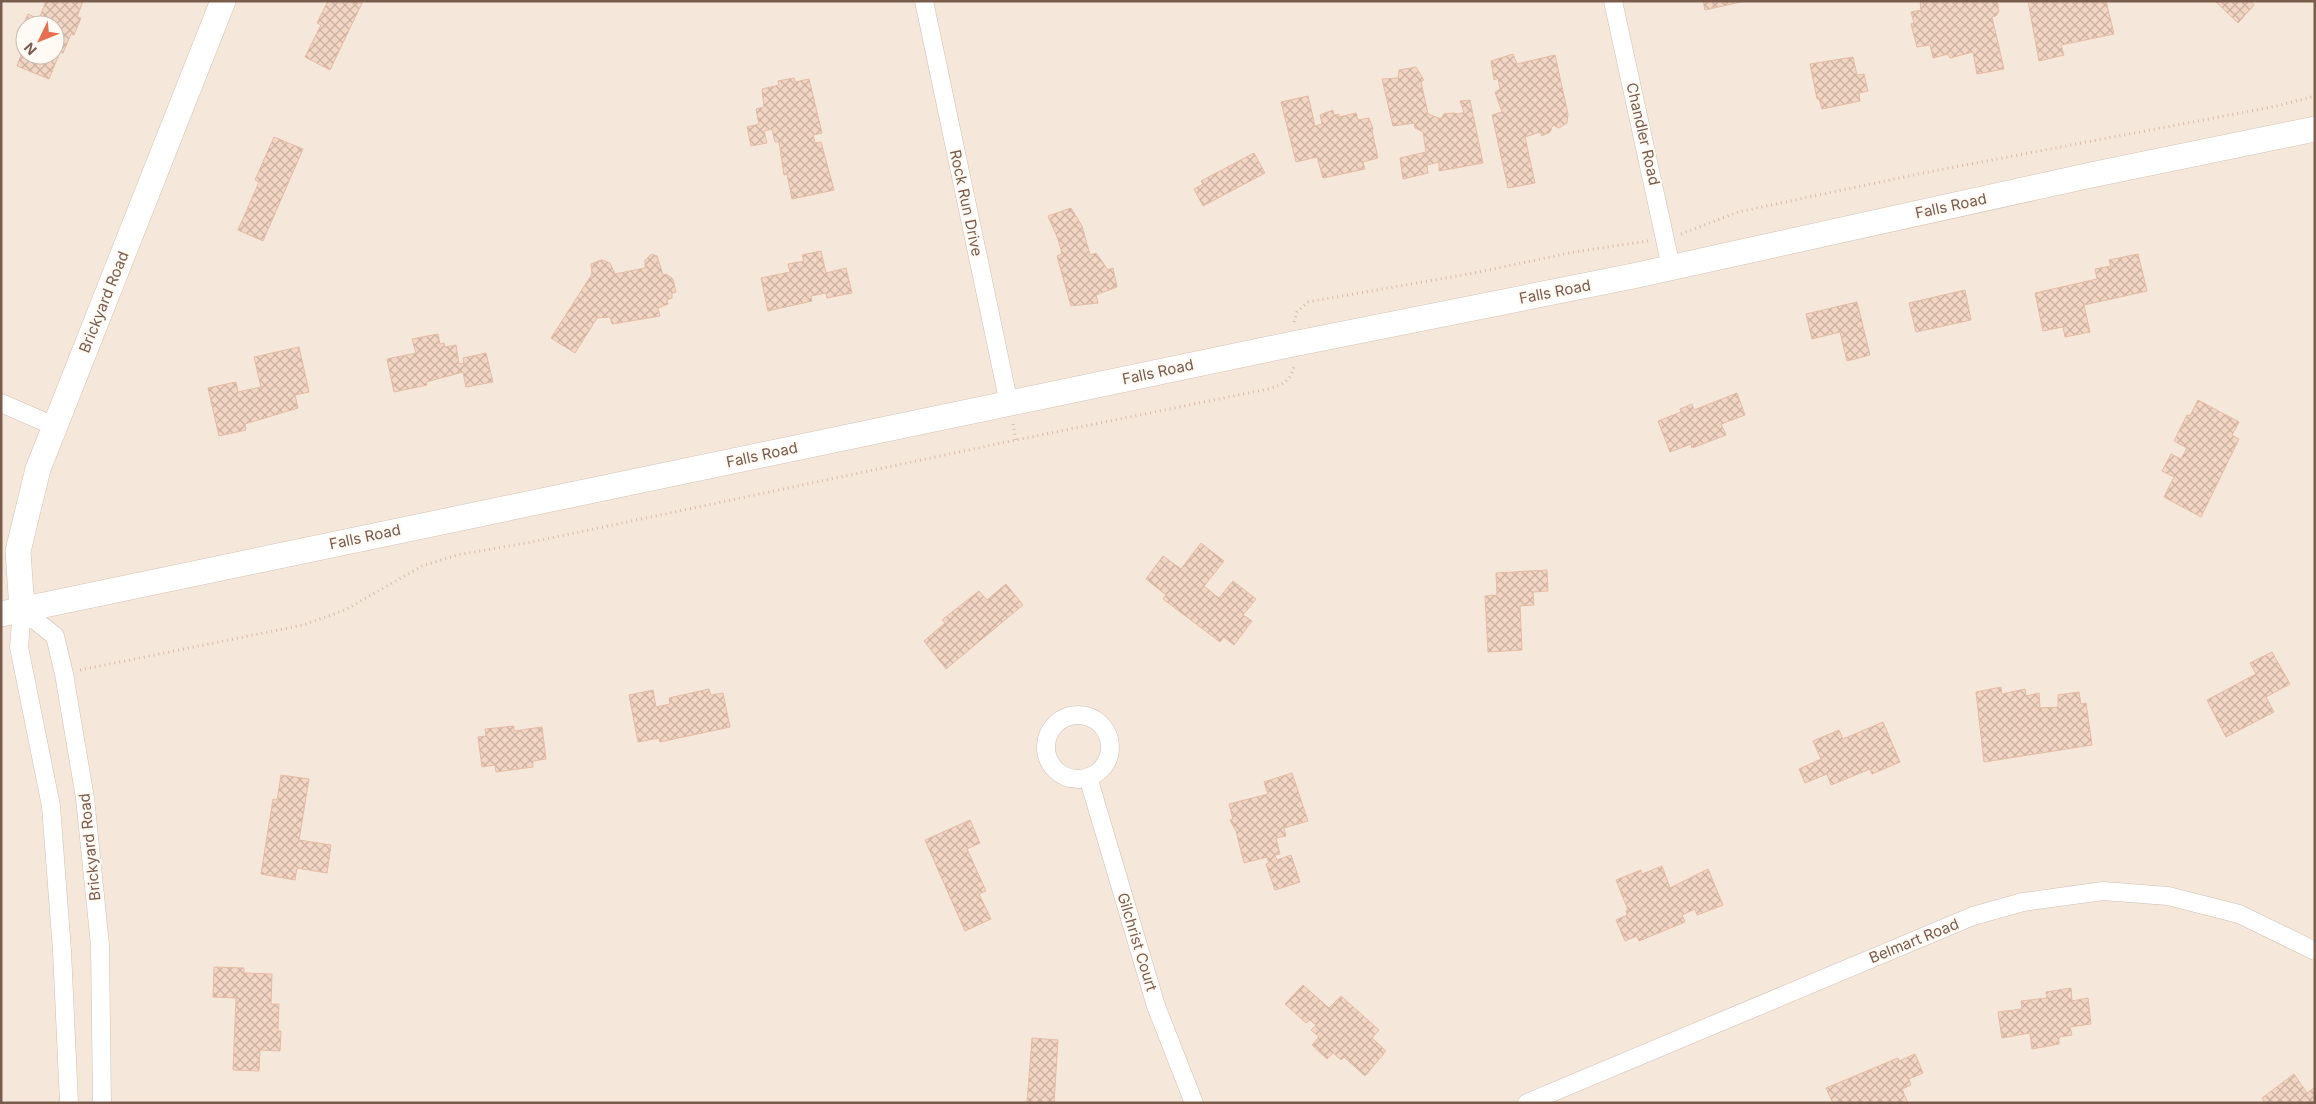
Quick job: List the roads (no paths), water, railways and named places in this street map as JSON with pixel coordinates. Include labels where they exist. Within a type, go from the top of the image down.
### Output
[{"type":"main road","name":"Brickyard Road","points":[[12,612],[18,551],[38,469],[222,1]]},
{"type":"main road","name":"Falls Road","points":[[12,612],[1672,267],[2100,173],[2315,129]]},
{"type":"main road","points":[[1,580],[18,551]]},
{"type":"street","name":"Rock Run Drive","points":[[924,1],[1009,404]]},
{"type":"street","name":"Chandler Road","points":[[1612,1],[1672,267]]},
{"type":"street","points":[[1,403],[54,426]]},
{"type":"street","name":"Brickyard Road","points":[[12,612],[51,806],[62,951],[69,1103]]},
{"type":"street","name":"Brickyard Road","points":[[12,612],[55,636],[64,674],[85,798],[100,945],[102,1103]]},
{"type":"street","name":"Gilchrist Court","points":[[1088,777],[1156,1006],[1194,1103]]},
{"type":"street","name":"Belmart Road","points":[[1528,1103],[1973,916],[2024,902],[2103,891],[2168,896],[2240,914],[2315,951]]}]
